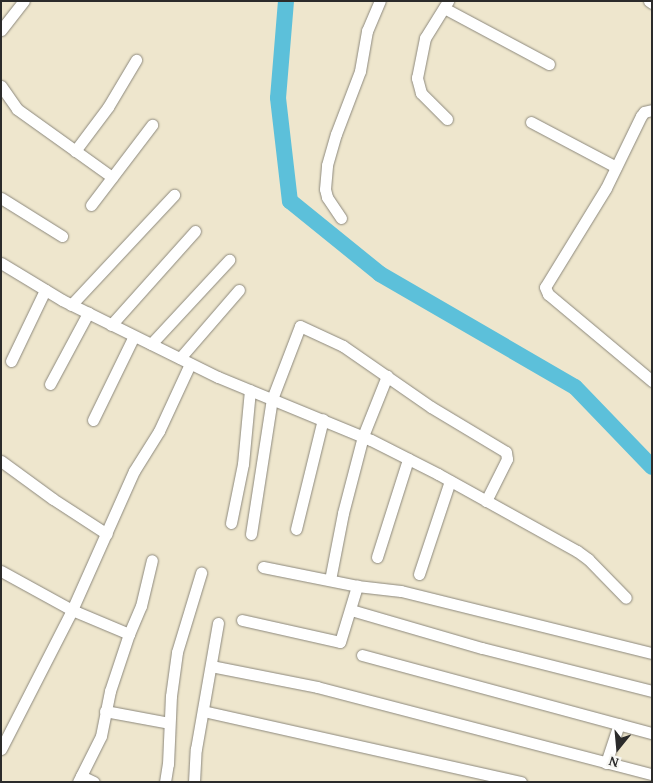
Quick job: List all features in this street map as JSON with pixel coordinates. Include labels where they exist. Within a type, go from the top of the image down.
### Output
[{"type":"street","points":[[1,30],[24,1]]},
{"type":"street","points":[[341,218],[327,197],[325,188],[327,165],[336,134],[360,71],[367,32],[380,1]]},
{"type":"street","points":[[447,120],[421,93],[417,84],[420,56],[425,38],[446,4],[549,64]]},
{"type":"street","points":[[75,151],[108,107],[136,60]]},
{"type":"street","points":[[1,86],[17,109],[112,177]]},
{"type":"street","points":[[652,110],[644,112],[641,116],[601,197],[546,282],[545,290],[652,381]]},
{"type":"street","points":[[531,122],[616,167]]},
{"type":"street","points":[[91,205],[152,125]]},
{"type":"street","points":[[71,305],[174,195]]},
{"type":"street","points":[[1,198],[62,236]]},
{"type":"street","points":[[111,325],[195,230]]},
{"type":"street","points":[[151,344],[229,260]]},
{"type":"street","points":[[1,263],[71,305],[185,361],[362,436],[450,481],[578,551],[626,598]]},
{"type":"street","points":[[11,361],[45,290]]},
{"type":"street","points":[[1,749],[72,610],[134,471],[159,430],[185,361],[238,290]]},
{"type":"street","points":[[50,384],[88,313]]},
{"type":"street","points":[[251,534],[272,399],[300,326],[343,346],[431,407],[507,454],[507,459],[486,501]]},
{"type":"street","points":[[93,420],[134,336]]},
{"type":"street","points":[[330,580],[343,513],[362,436],[388,376]]},
{"type":"street","points":[[231,523],[243,464],[250,390]]},
{"type":"street","points":[[296,529],[324,420]]},
{"type":"street","points":[[377,557],[408,459]]},
{"type":"street","points":[[1,461],[53,499],[107,534]]},
{"type":"street","points":[[418,574],[450,481]]},
{"type":"street","points":[[94,782],[79,779],[101,736],[106,711],[129,634],[141,606],[152,560]]},
{"type":"street","points":[[263,566],[357,586],[402,591],[652,653]]},
{"type":"street","points":[[1,571],[72,610],[129,634]]},
{"type":"street","points":[[165,782],[168,764],[169,723],[178,652],[202,573]]},
{"type":"street","points":[[242,620],[340,642],[357,586]]},
{"type":"street","points":[[350,610],[482,648],[652,691]]},
{"type":"street","points":[[194,782],[196,749],[218,623]]},
{"type":"street","points":[[362,655],[652,733]]},
{"type":"street","points":[[211,666],[317,688],[652,774]]},
{"type":"street","points":[[106,711],[169,723]]},
{"type":"street","points":[[203,711],[521,782]]},
{"type":"street","points":[[606,763],[618,724]]},
{"type":"waterway","points":[[286,1],[278,98],[290,201],[380,274],[575,387],[652,467]]}]
